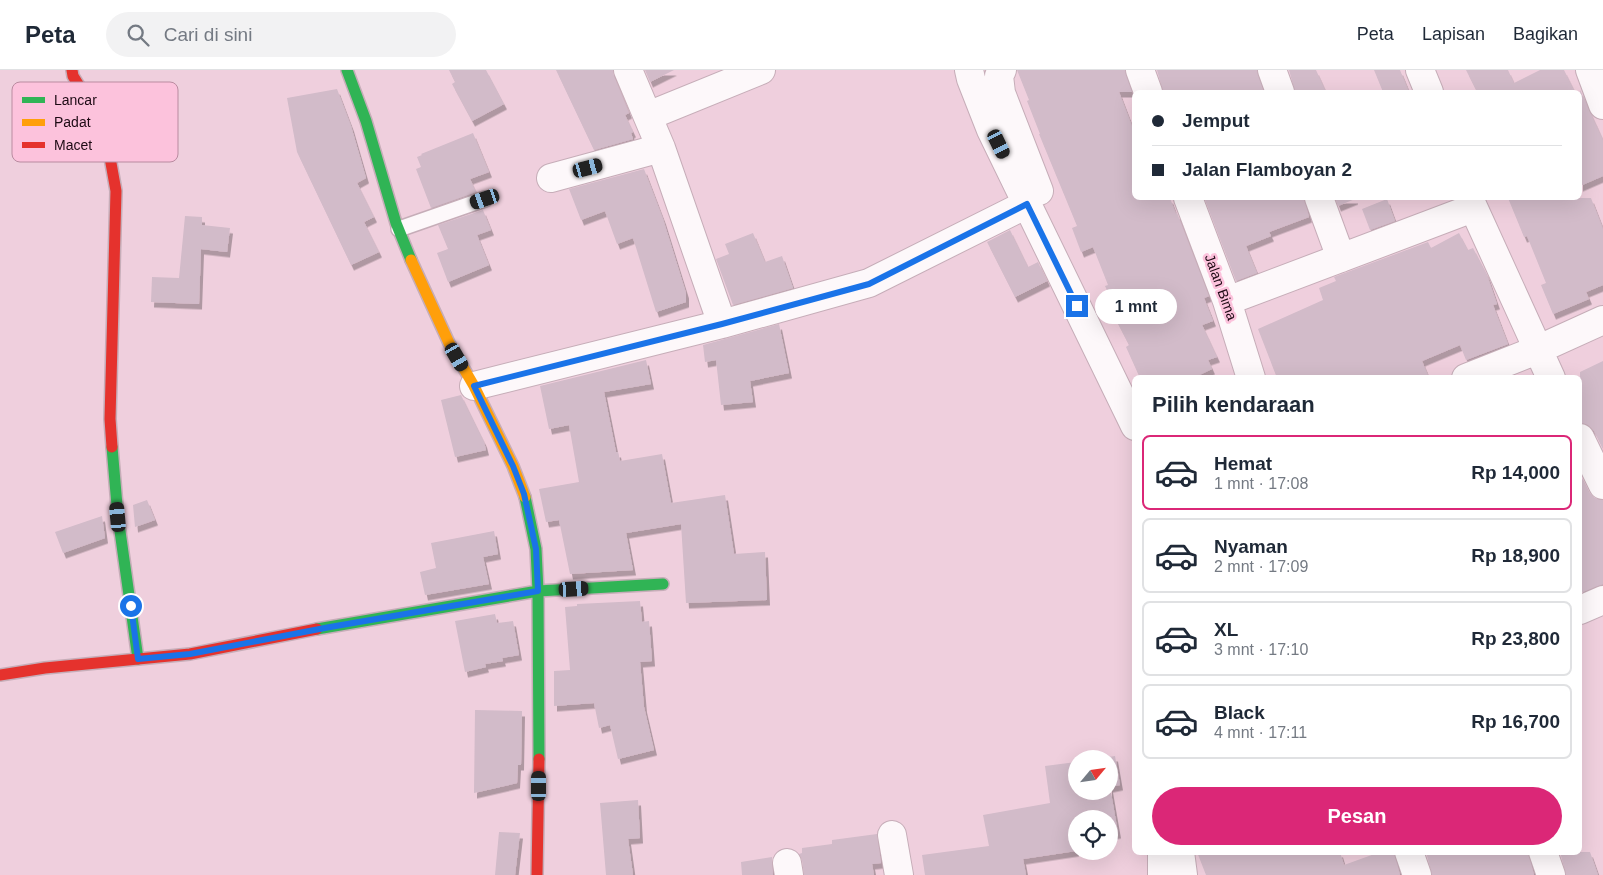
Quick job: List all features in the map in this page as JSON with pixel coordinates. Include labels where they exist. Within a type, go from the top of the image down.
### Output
[{"type":"street","points":[[72,70],[77,82]]},
{"type":"street","points":[[346,70],[366,122],[399,229],[423,289],[444,334],[474,386],[513,466],[524,494],[536,549],[538,591],[539,761],[537,875]]},
{"type":"street","points":[[628,70],[661,148],[722,324]]},
{"type":"street","points":[[648,116],[761,70]]},
{"type":"street","points":[[970,70],[971,79],[992,130],[1132,420]]},
{"type":"street","points":[[1002,70],[1000,76],[1001,92],[1040,191],[1077,280],[1116,366],[1132,393]]},
{"type":"street","points":[[1140,70],[1147,90]]},
{"type":"street","points":[[1272,70],[1279,90]]},
{"type":"street","points":[[1420,70],[1428,90]]},
{"type":"street","points":[[1590,70],[1603,105]]},
{"type":"street","points":[[551,178],[661,148]]},
{"type":"street","points":[[111,162],[116,191],[110,419],[118,517],[138,659]]},
{"type":"street","name":"Jalan Bima","points":[[1189,200],[1227,301],[1241,375]]},
{"type":"street","points":[[1320,200],[1341,258]]},
{"type":"street","points":[[1227,301],[1341,258],[1471,203],[1550,375]]},
{"type":"street","points":[[474,386],[722,324],[869,284],[1027,204]]},
{"type":"street","points":[[1474,375],[1537,350],[1603,320]]},
{"type":"street","points":[[1582,442],[1603,485]]},
{"type":"street","points":[[0,675],[44,668],[190,654],[339,625],[538,591],[663,584]]},
{"type":"street","points":[[1582,609],[1603,600]]},
{"type":"street","points":[[892,835],[899,875]]},
{"type":"street","points":[[1162,855],[1162,875]]},
{"type":"street","points":[[1180,855],[1183,875]]},
{"type":"street","points":[[1410,855],[1417,875]]},
{"type":"street","points":[[1544,855],[1551,875]]},
{"type":"lane","points":[[399,229],[485,199]]},
{"type":"building","points":[[449,70],[486,70],[504,104],[472,121],[452,84],[455,82]]},
{"type":"building","points":[[556,70],[613,70],[629,113],[625,115],[633,132],[631,133],[633,139],[594,150]]},
{"type":"building","points":[[645,70],[674,70],[650,82]]},
{"type":"building","points":[[1017,70],[1125,70],[1132,92],[1119,92],[1132,126],[1132,200],[1171,200],[1177,213],[1209,296],[1204,298],[1213,321],[1202,325],[1217,357],[1208,360],[1212,369],[1199,375],[1139,375],[1126,347],[1129,345],[1115,318],[1119,316],[1105,286],[1108,285],[1093,247],[1081,252],[1072,228],[1077,226],[1039,134],[1027,101],[1029,100]]},
{"type":"building","points":[[1157,70],[1257,70],[1263,90],[1162,90]]},
{"type":"building","points":[[1289,70],[1316,70],[1325,90],[1294,90]]},
{"type":"building","points":[[1374,70],[1400,70],[1408,90],[1382,90]]},
{"type":"building","points":[[1466,70],[1508,70],[1514,83],[1540,70],[1564,70],[1574,90],[1476,90]]},
{"type":"building","points":[[337,89],[351,126],[366,178],[357,183],[374,217],[364,222],[379,252],[351,265],[297,152],[287,98]]},
{"type":"building","points":[[1582,94],[1603,140],[1603,176],[1582,185]]},
{"type":"building","points":[[473,133],[489,172],[470,179],[476,192],[431,208],[416,169],[421,167],[417,157]]},
{"type":"building","points":[[644,169],[663,219],[686,293],[686,302],[656,312],[633,238],[617,244],[605,211],[581,220],[569,189]]},
{"type":"building","points":[[1582,198],[1591,198],[1603,229],[1603,285],[1586,292],[1589,299],[1553,314],[1541,285],[1546,283],[1527,236],[1524,237],[1509,200],[1582,200]]},
{"type":"building","points":[[1205,200],[1305,200],[1309,217],[1269,232],[1271,236],[1246,246],[1257,273],[1236,281]]},
{"type":"building","points":[[1336,200],[1353,200],[1338,206]]},
{"type":"building","points":[[1387,200],[1395,221],[1370,230],[1362,209]]},
{"type":"building","points":[[483,210],[491,230],[477,235],[489,265],[448,282],[437,253],[448,249],[438,225]]},
{"type":"building","points":[[185,216],[202,217],[202,225],[230,228],[227,252],[201,249],[199,304],[151,302],[152,277],[179,278]]},
{"type":"building","points":[[1010,230],[1028,267],[1038,262],[1047,281],[1015,297],[987,242]]},
{"type":"building","points":[[753,233],[765,262],[782,256],[793,288],[733,305],[716,259],[729,254],[725,244]]},
{"type":"building","points":[[1459,233],[1468,250],[1473,248],[1487,275],[1497,304],[1493,305],[1508,344],[1466,360],[1460,345],[1422,361],[1428,375],[1276,375],[1258,329],[1323,300],[1319,288],[1336,281],[1334,277],[1428,242],[1431,248]]},
{"type":"building","points":[[779,324],[789,373],[750,381],[753,402],[721,405],[716,360],[705,362],[703,345]]},
{"type":"building","points":[[646,360],[651,384],[604,392],[616,452],[618,452],[620,461],[662,454],[671,503],[725,495],[734,554],[765,552],[767,600],[686,603],[681,524],[626,533],[633,570],[570,574],[559,520],[546,522],[539,489],[579,482],[569,425],[549,429],[540,386]]},
{"type":"building","points":[[1603,361],[1603,449],[1594,431],[1588,425],[1582,424],[1582,375],[1580,375],[1580,372]]},
{"type":"building","points":[[461,395],[486,450],[455,457],[441,400]]},
{"type":"building","points":[[1582,478],[1589,492],[1595,498],[1603,500],[1603,584],[1582,592]]},
{"type":"building","points":[[147,500],[155,520],[135,527],[133,505]]},
{"type":"building","points":[[102,516],[105,538],[63,553],[55,532]]},
{"type":"building","points":[[494,531],[498,554],[483,557],[489,584],[425,595],[420,572],[436,568],[431,543]]},
{"type":"building","points":[[640,601],[642,622],[649,621],[652,661],[640,662],[644,707],[654,750],[618,759],[610,725],[599,728],[594,703],[554,706],[554,671],[570,670],[565,607],[577,606],[577,604]]},
{"type":"building","points":[[495,614],[497,623],[513,621],[519,655],[502,658],[503,661],[485,664],[486,667],[465,672],[455,621]]},
{"type":"building","points":[[475,710],[522,711],[521,765],[518,765],[517,783],[474,793]]},
{"type":"building","points":[[1068,763],[1068,800],[1112,800],[1114,810],[1068,810],[1068,852],[1023,859],[1026,875],[925,875],[922,855],[989,846],[983,815],[1050,803],[1045,766]]},
{"type":"building","points":[[638,800],[640,838],[628,839],[633,875],[606,875],[600,803]]},
{"type":"building","points":[[499,832],[520,833],[515,875],[495,875]]},
{"type":"building","points":[[877,834],[881,863],[872,864],[874,875],[804,875],[802,860],[799,854],[802,853],[802,848],[832,844],[832,840]]},
{"type":"building","points":[[1582,852],[1590,852],[1598,875],[1566,875],[1561,855],[1582,855]]},
{"type":"building","points":[[1198,855],[1341,855],[1344,865],[1372,855],[1395,855],[1400,875],[1206,875]]},
{"type":"building","points":[[1427,855],[1529,855],[1534,875],[1432,875]]},
{"type":"building","points":[[772,857],[773,875],[742,875],[741,862]]},
{"type":"traffic: fast","points":[[347,70],[366,121],[396,223],[411,260]]},
{"type":"traffic: fast","points":[[112,447],[118,517],[138,659]]},
{"type":"traffic: fast","points":[[525,497],[536,549],[539,759]]},
{"type":"traffic: fast","points":[[317,629],[538,591],[663,584]]},
{"type":"traffic: slow","points":[[411,260],[449,343],[474,386],[513,466],[525,497]]},
{"type":"traffic: jam","points":[[72,70],[77,82]]},
{"type":"traffic: jam","points":[[111,162],[116,191],[110,419],[112,447]]},
{"type":"traffic: jam","points":[[0,675],[45,668],[190,654],[317,629]]},
{"type":"traffic: jam","points":[[537,875],[539,759]]},
{"type":"route","points":[[131,606],[138,659],[190,654],[330,627],[538,591],[536,549],[524,494],[513,466],[474,386],[722,324],[869,284],[1027,204],[1077,306]]}]
